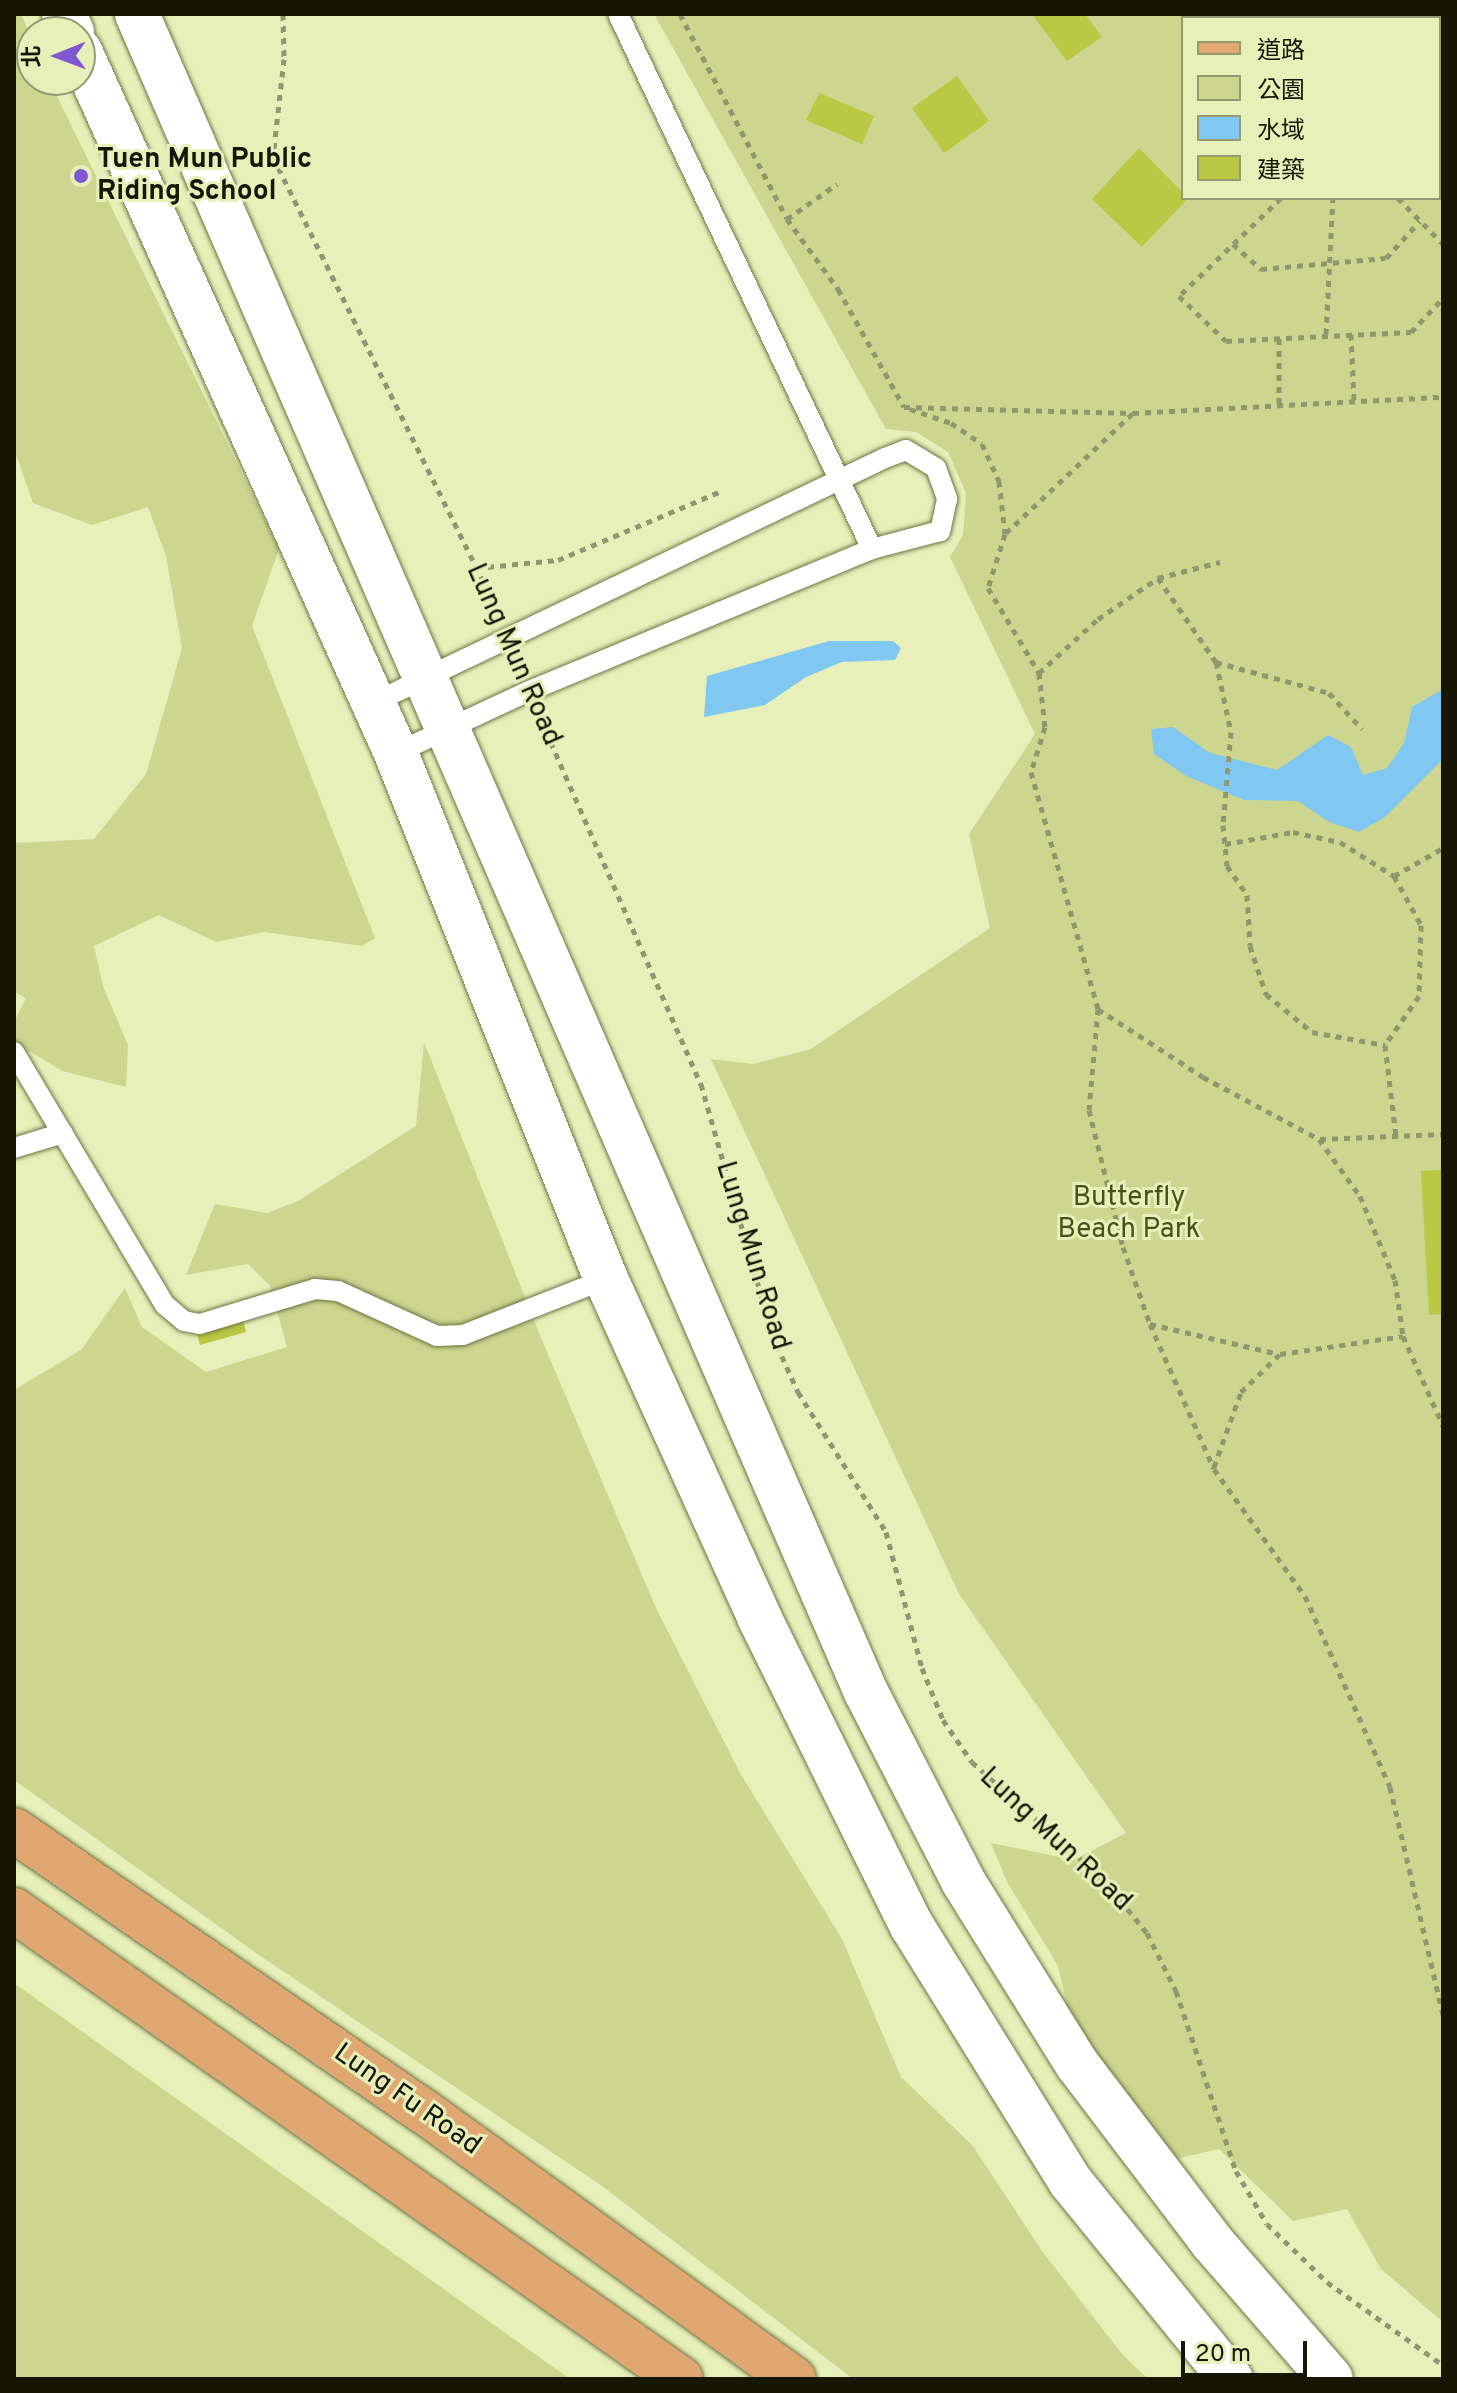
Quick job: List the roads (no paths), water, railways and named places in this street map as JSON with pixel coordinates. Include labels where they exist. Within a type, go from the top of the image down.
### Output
[{"type":"main road","points":[[137,14],[771,1481],[866,1692],[963,1881],[1017,1974],[1140,2151],[1331,2379]]},
{"type":"main road","points":[[96,87],[396,753],[606,1279],[759,1617],[912,1926],[1070,2181],[1231,2379]]},
{"type":"main road","name":"Lung Fu Road","points":[[14,1830],[422,2110],[794,2379]]},
{"type":"main road","points":[[14,1910],[681,2379]]},
{"type":"lane","points":[[618,14],[872,549]]},
{"type":"lane","points":[[373,703],[839,479],[906,450],[936,468],[947,499],[940,531],[872,549],[529,691],[396,753]]},
{"type":"lane","points":[[14,1052],[165,1305],[184,1321],[200,1324],[315,1289],[338,1291],[437,1336],[463,1335],[606,1279]]},
{"type":"lane","points":[[14,1148],[63,1133]]},
{"type":"water","points":[[829,641],[893,641],[901,648],[895,660],[842,662],[806,677],[765,705],[704,717],[707,676]]},
{"type":"water","points":[[1443,689],[1443,759],[1385,817],[1359,832],[1329,822],[1298,801],[1244,800],[1186,776],[1154,754],[1151,729],[1173,727],[1210,753],[1277,770],[1328,735],[1351,747],[1363,775],[1387,768],[1404,743],[1412,707]]},
{"type":"place","name":"Tuen Mun Public Riding School","points":[[81,176]]},
{"type":"park label","name":"Butterfly Beach Park","points":[[1129,1214]]}]
